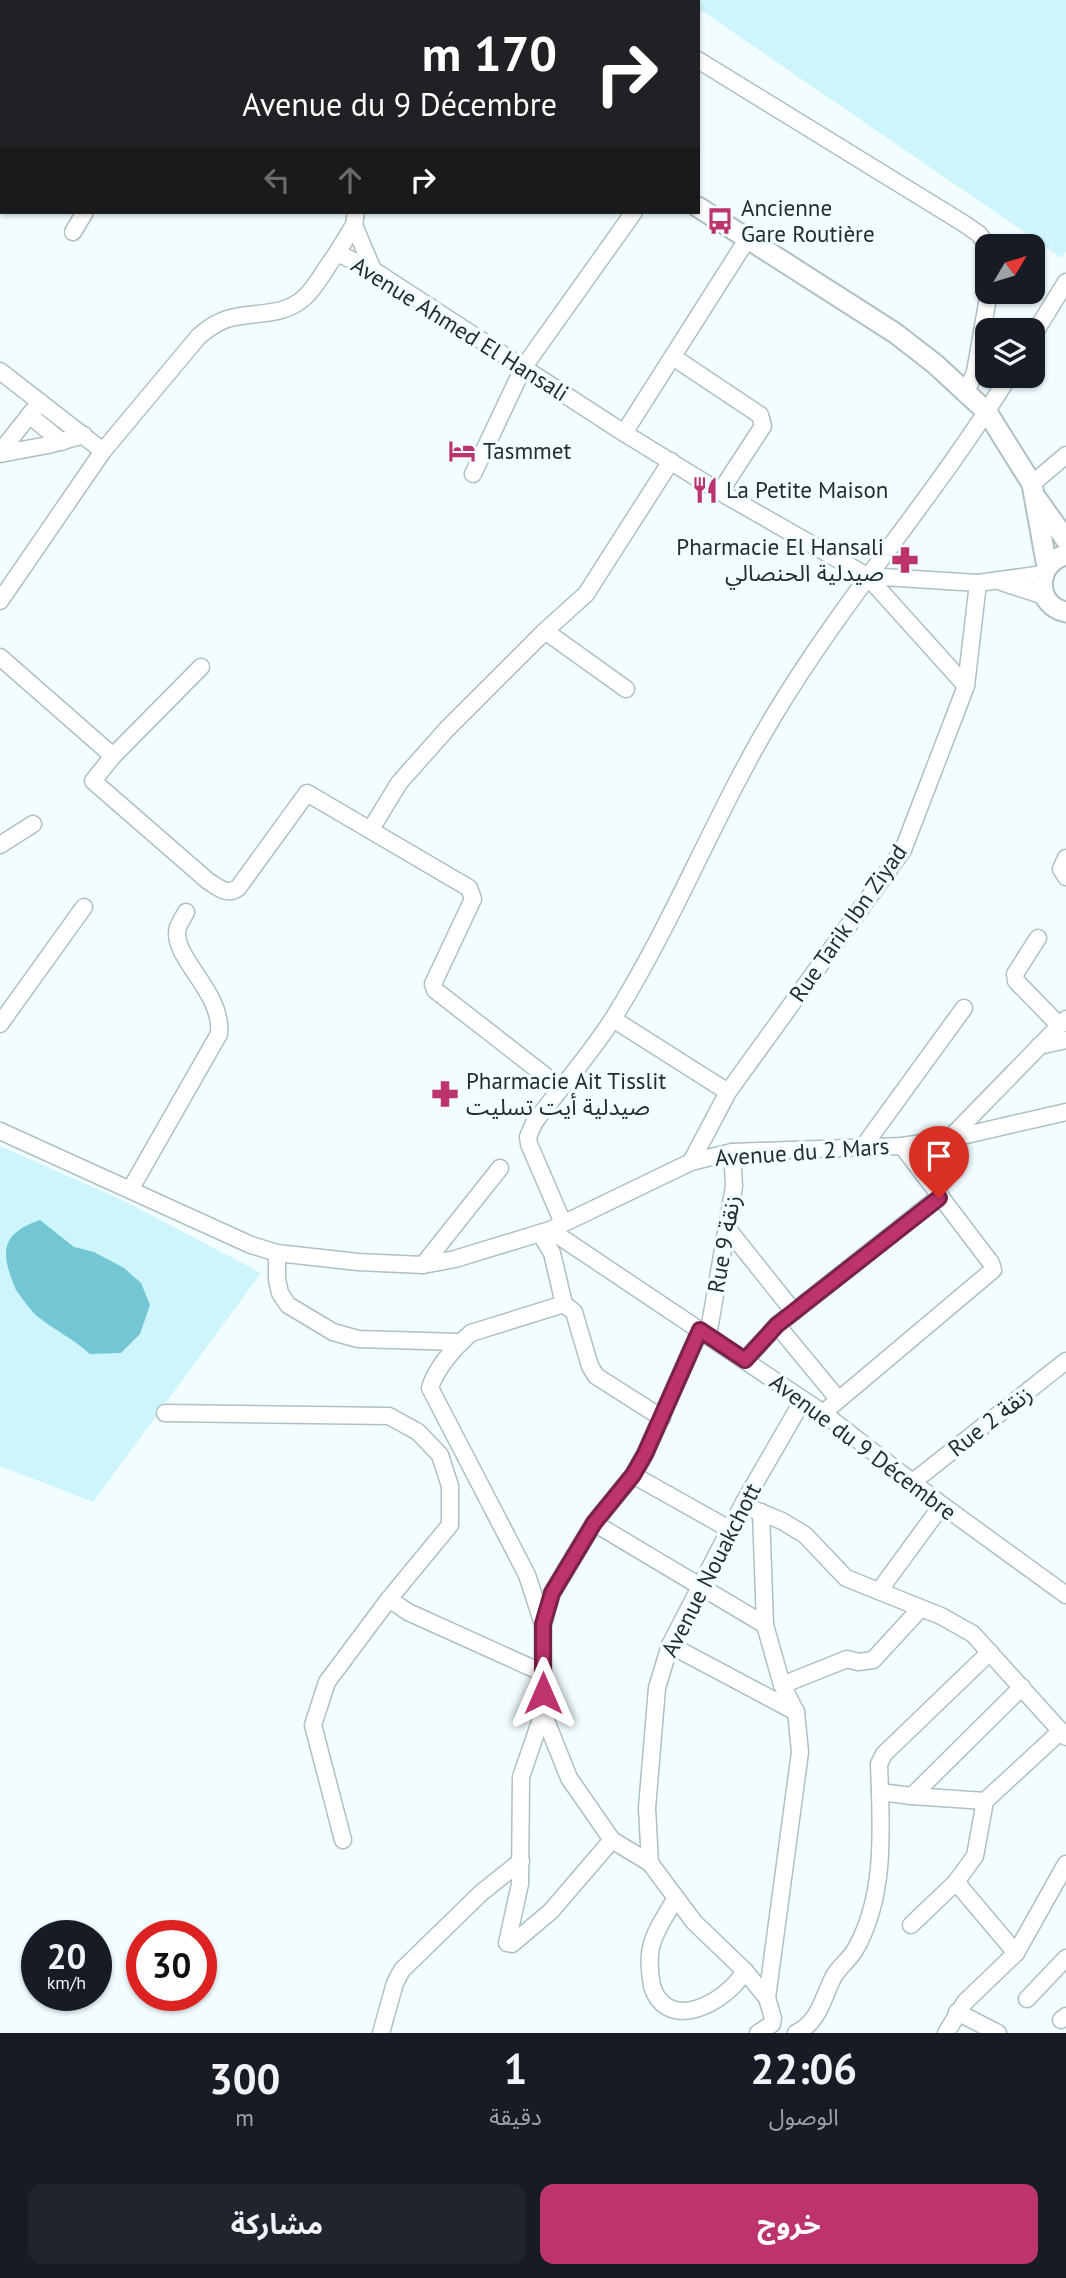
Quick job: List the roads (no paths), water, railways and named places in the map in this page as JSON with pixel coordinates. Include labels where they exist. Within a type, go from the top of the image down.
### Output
[{"type":"main road","points":[[700,208],[894,333],[935,364],[987,412],[1066,540]]},
{"type":"main road","points":[[1032,488],[1045,570],[1044,596],[1051,605],[1066,612]]},
{"type":"main road","points":[[1045,570],[1053,560],[1066,555]]},
{"type":"street","points":[[700,61],[979,234]]},
{"type":"street","points":[[73,232],[84,214]]},
{"type":"street","points":[[473,474],[523,368],[633,214]]},
{"type":"street","points":[[337,253],[355,218]]},
{"type":"street","points":[[355,218],[373,270]]},
{"type":"street","points":[[624,433],[748,239]]},
{"type":"street","name":"Avenue Ahmed El Hansali","points":[[0,601],[103,451],[199,336],[212,325],[227,319],[264,315],[291,306],[305,297],[337,253],[373,270],[720,492],[867,576],[978,583],[1045,570]]},
{"type":"street","points":[[1044,318],[1066,282]]},
{"type":"street","points":[[965,394],[975,372],[987,304]]},
{"type":"street","points":[[673,357],[760,415],[762,426],[720,492]]},
{"type":"street","points":[[0,371],[62,442]]},
{"type":"street","points":[[662,1418],[596,1376],[590,1366],[574,1312],[564,1304],[552,1253],[555,1227],[528,1137],[534,1123],[613,1019],[664,930],[701,850],[773,717],[867,576],[1002,388]]},
{"type":"street","points":[[35,408],[84,435],[103,451]]},
{"type":"street","points":[[0,453],[35,408]]},
{"type":"street","points":[[0,453],[62,442],[84,435]]},
{"type":"street","points":[[1032,488],[1066,455]]},
{"type":"street","points":[[371,829],[399,783],[431,748],[545,631],[586,594],[671,461]]},
{"type":"street","points":[[867,576],[966,686]]},
{"type":"street","points":[[995,580],[1044,596]]},
{"type":"street","name":"Rue Tarik Ibn Ziyad","points":[[691,1162],[728,1092],[904,850],[966,686],[978,583]]},
{"type":"street","points":[[545,631],[626,689]]},
{"type":"street","points":[[0,657],[113,756]]},
{"type":"street","points":[[201,667],[113,756],[93,781],[224,891],[238,888],[307,793],[472,892],[473,899],[433,984],[435,990],[561,1088]]},
{"type":"street","points":[[0,845],[33,824]]},
{"type":"street","points":[[1066,858],[1061,869],[1066,877]]},
{"type":"street","points":[[0,1024],[84,906]]},
{"type":"street","points":[[130,1190],[219,1034],[220,1014],[177,938],[177,928],[186,912]]},
{"type":"street","points":[[949,1139],[1039,1046],[1064,1028],[1016,981],[1015,974],[1038,938]]},
{"type":"street","points":[[863,1147],[964,1008]]},
{"type":"street","points":[[613,1019],[728,1092]]},
{"type":"street","name":"Avenue du 2 Mars","points":[[0,1131],[251,1245],[277,1253],[358,1262],[422,1265],[455,1259],[555,1227],[691,1162],[732,1152],[902,1146],[949,1139],[1066,1112]]},
{"type":"street","points":[[823,1413],[993,1270],[991,1263],[902,1146]]},
{"type":"street","name":"Rue 9 زنقة","points":[[704,1333],[734,1186],[732,1152]]},
{"type":"street","points":[[422,1265],[500,1168]]},
{"type":"street","points":[[745,1360],[777,1325],[939,1198]]},
{"type":"street","name":"Avenue du 9 Décembre","points":[[555,1227],[588,1256],[823,1413],[942,1505],[1066,1595]]},
{"type":"street","points":[[727,1228],[794,1312]]},
{"type":"street","points":[[277,1253],[277,1279],[280,1293],[288,1306],[333,1332],[358,1339],[460,1342]]},
{"type":"street","points":[[543,1624],[527,1575],[430,1388],[433,1379],[460,1342],[478,1330],[564,1304]]},
{"type":"street","points":[[777,1325],[838,1399]]},
{"type":"street","points":[[612,1840],[551,1911],[510,1944],[507,1941],[520,1884],[521,1777],[543,1713],[543,1624],[552,1593],[594,1523],[633,1475],[704,1333]]},
{"type":"street","name":"Rue 2 زنقة","points":[[914,1481],[1066,1361]]},
{"type":"street","name":"Avenue Nouakchott","points":[[650,1863],[647,1808],[657,1688],[670,1645],[743,1504],[803,1400]]},
{"type":"street","points":[[165,1413],[389,1416],[418,1432],[440,1455],[450,1486],[450,1525],[389,1599],[327,1682],[313,1725],[343,1840]]},
{"type":"street","points":[[633,1475],[731,1530]]},
{"type":"street","points":[[743,1504],[782,1521],[805,1535],[846,1578],[957,1623],[973,1634],[1063,1734],[985,1801],[981,1813],[978,1847],[956,1882],[911,1925]]},
{"type":"street","points":[[880,1591],[942,1505]]},
{"type":"street","points":[[761,1513],[765,1625],[782,1685],[796,1712],[800,1752],[767,1998]]},
{"type":"street","points":[[594,1523],[765,1625]]},
{"type":"street","points":[[389,1599],[408,1612],[543,1673]]},
{"type":"street","points":[[782,1685],[847,1660],[873,1660],[920,1609]]},
{"type":"street","points":[[670,1645],[796,1712]]},
{"type":"street","points":[[796,2033],[809,2025],[834,1977],[854,1951],[876,1895],[879,1871],[879,1764],[884,1754],[990,1652]]},
{"type":"street","points":[[912,1796],[1022,1688]]},
{"type":"street","points":[[543,1713],[569,1778],[612,1840],[650,1863],[694,1922],[745,1972],[767,1998],[773,2018],[772,2030]]},
{"type":"street","points":[[880,1792],[985,1801]]},
{"type":"street","points":[[381,2033],[395,1983],[402,1970],[481,1893],[521,1861]]},
{"type":"street","points":[[946,2033],[957,2012],[1016,1952],[1066,1864]]},
{"type":"street","points":[[956,1882],[1016,1952]]},
{"type":"street","points":[[675,1899],[651,1947],[651,1979],[661,2007],[673,2016],[692,2018],[701,2015],[713,2010],[735,1988],[745,1972]]},
{"type":"street","points":[[1027,1999],[1066,1958]]},
{"type":"street","points":[[957,2012],[998,2033]]},
{"type":"water","points":[[40,1220],[74,1247],[94,1252],[124,1268],[141,1283],[150,1305],[140,1334],[121,1353],[90,1354],[37,1316],[16,1290],[7,1265],[7,1246],[17,1232]]},
{"type":"place","name":"Ancienne Gare Routière","points":[[720,221]]},
{"type":"place","name":"Tasmmet","points":[[462,451]]},
{"type":"place","name":"La Petite Maison","points":[[705,490]]},
{"type":"place","name":"Pharmacie El Hansali صيدلية الحنصالي","points":[[905,560]]},
{"type":"place","name":"Pharmacie Ait Tisslit صيدلية أيت تسليت","points":[[445,1094]]}]
